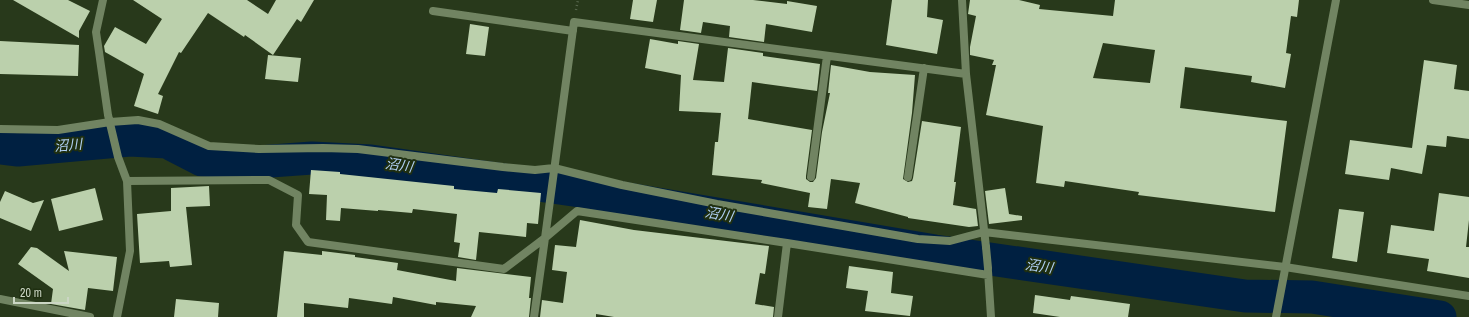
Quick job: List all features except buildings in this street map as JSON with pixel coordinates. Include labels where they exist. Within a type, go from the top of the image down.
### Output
[{"type":"street","points":[[103,0],[96,32],[109,119],[118,157],[127,181],[130,251],[117,317]]},
{"type":"street","points":[[962,0],[966,74],[986,247],[991,317]]},
{"type":"street","points":[[1276,317],[1336,0]]},
{"type":"street","points":[[1433,0],[1469,5]]},
{"type":"street","points":[[433,11],[573,31]]},
{"type":"street","points":[[534,317],[574,22],[966,74]]},
{"type":"street","points":[[811,177],[827,56]]},
{"type":"street","points":[[908,177],[924,68]]},
{"type":"street","points":[[0,129],[58,130],[109,119],[138,120],[159,124],[209,146],[259,149],[358,149],[535,170],[554,168],[622,185],[717,204],[918,240],[950,241],[984,232],[1285,267],[1469,296]]},
{"type":"street","points":[[127,181],[269,180],[298,195],[296,225],[308,242],[504,269],[545,238],[576,211],[988,272]]},
{"type":"street","points":[[778,317],[787,243]]},
{"type":"street","points":[[0,299],[90,317]]},
{"type":"waterway","name":"沼川","points":[[0,148],[18,150],[130,140],[167,142],[202,160],[244,163],[312,158],[371,161],[580,191],[935,251],[1245,296],[1312,297],[1440,317]]}]
